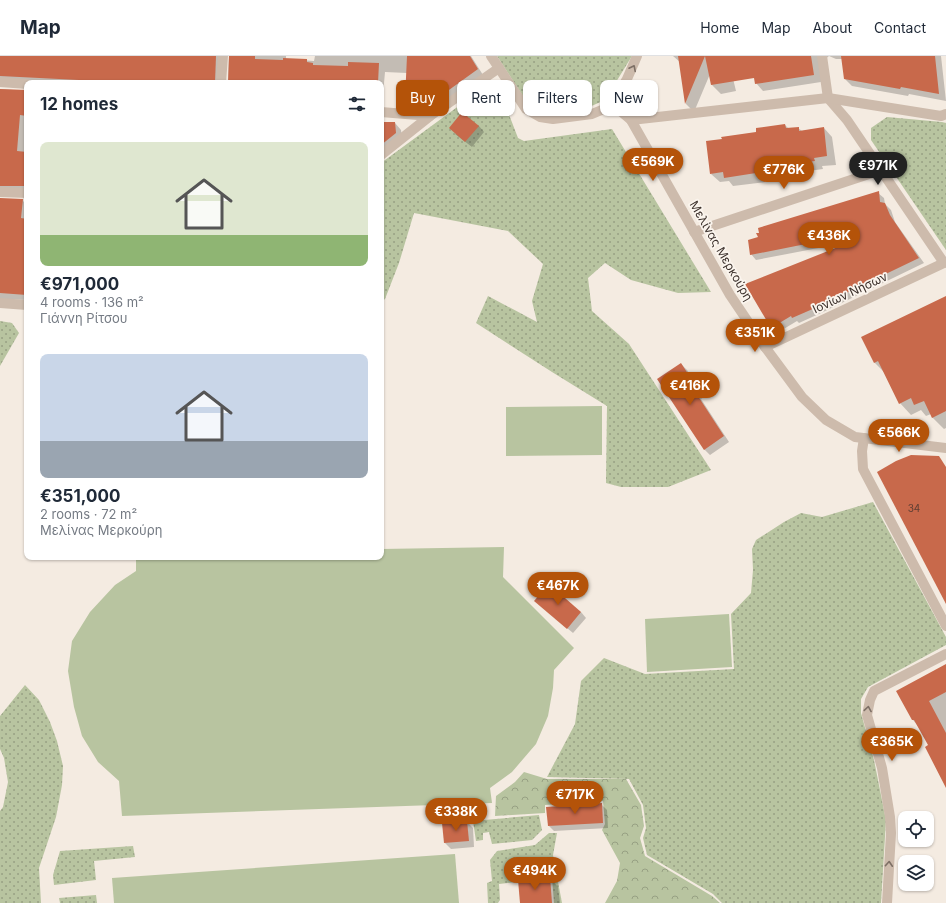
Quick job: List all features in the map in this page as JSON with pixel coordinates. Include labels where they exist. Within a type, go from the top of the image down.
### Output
[{"type":"street","points":[[221,80],[223,56]]},
{"type":"street","points":[[491,56],[526,109],[540,117],[553,119],[592,114],[600,111]]},
{"type":"street","points":[[626,80],[637,56]]},
{"type":"street","points":[[822,56],[828,98],[847,120],[945,263]]},
{"type":"street","points":[[449,103],[499,68]]},
{"type":"street","points":[[0,82],[24,84]]},
{"type":"street","points":[[626,116],[631,120],[828,98],[941,116],[946,114]]},
{"type":"street","points":[[384,112],[396,113]]},
{"type":"street","points":[[384,153],[430,116]]},
{"type":"street","name":"Μελίνας Μερκούρη","points":[[631,120],[730,295],[765,347],[802,397],[826,420],[855,437],[946,448]]},
{"type":"street","points":[[694,232],[881,170]]},
{"type":"street","points":[[0,192],[24,194]]},
{"type":"street","name":"Ιονίων Νήσων","points":[[765,347],[945,263]]},
{"type":"street","points":[[0,303],[24,305]]},
{"type":"street","points":[[864,438],[862,451],[863,469],[946,626]]},
{"type":"street","points":[[887,903],[891,833],[890,817],[882,768],[867,715],[870,700],[874,691],[946,654]]},
{"type":"green space","points":[[497,56],[632,56],[617,80],[600,80],[600,102],[592,106],[592,80],[523,80],[523,96],[515,84],[515,80],[512,80]]},
{"type":"green space","points":[[457,107],[457,116],[510,116],[518,138],[524,141],[612,129],[711,292],[678,293],[631,280],[605,263],[588,278],[592,311],[629,344],[711,470],[668,487],[621,487],[606,483],[607,406],[476,323],[488,296],[537,322],[532,301],[543,264],[508,231],[414,213],[399,263],[384,300],[384,161],[445,116],[449,116],[449,113]]},
{"type":"green space","points":[[887,117],[946,123],[946,250],[871,140],[871,128]]},
{"type":"green space","points":[[0,321],[12,323],[19,333],[0,366]]},
{"type":"green space","points":[[602,406],[602,455],[506,456],[506,407]]},
{"type":"green space","points":[[873,502],[946,637],[946,645],[868,687],[861,699],[861,713],[874,760],[886,820],[881,903],[722,903],[713,894],[647,855],[643,838],[646,828],[643,805],[629,779],[547,777],[575,724],[581,681],[604,658],[645,674],[734,669],[731,614],[751,593],[753,570],[752,549],[756,540],[801,513],[822,517]]},
{"type":"green space","points":[[504,547],[503,577],[574,648],[554,670],[553,688],[548,716],[536,744],[512,772],[490,788],[492,803],[122,816],[119,781],[98,762],[82,736],[74,707],[68,671],[72,641],[90,612],[115,585],[136,571],[136,560],[384,560],[384,549]]},
{"type":"green space","points":[[729,614],[732,667],[647,672],[645,619]]},
{"type":"green space","points":[[25,685],[39,700],[50,722],[57,741],[63,766],[62,785],[56,817],[39,868],[41,903],[0,903],[0,811],[3,807],[8,782],[4,758],[0,749],[0,716]]},
{"type":"green space","points":[[524,772],[547,779],[626,779],[641,805],[644,826],[640,838],[645,856],[712,896],[720,903],[605,903],[617,881],[620,863],[602,830],[605,824],[603,801],[545,805],[545,813],[495,816],[496,796],[515,782]]},
{"type":"green space","points":[[539,815],[542,830],[532,840],[492,844],[489,832],[483,833],[483,840],[476,841],[473,821]]},
{"type":"green space","points":[[549,833],[557,833],[553,855],[562,903],[554,903],[552,877],[517,879],[517,882],[499,884],[500,900],[498,903],[488,903],[487,883],[492,881],[490,860],[497,851],[535,845]]},
{"type":"green space","points":[[133,846],[135,857],[94,861],[96,880],[54,885],[53,875],[60,851]]},
{"type":"green space","points":[[455,854],[459,903],[114,903],[112,878]]},
{"type":"green space","points":[[96,895],[97,903],[60,903],[59,898]]},
{"type":"building","points":[[0,56],[216,56],[215,80],[79,80],[0,76]]},
{"type":"building","points":[[229,56],[255,56],[255,59],[307,59],[307,62],[313,63],[313,65],[348,66],[348,62],[379,63],[378,80],[228,80]]},
{"type":"building","points":[[407,56],[470,56],[478,69],[463,80],[457,80],[457,84],[449,90],[449,80],[406,80]]},
{"type":"building","points":[[678,56],[705,56],[685,104]]},
{"type":"building","points":[[705,56],[811,56],[814,75],[755,84],[754,78],[711,85]]},
{"type":"building","points":[[841,56],[935,56],[939,94],[844,79]]},
{"type":"building","points":[[0,89],[24,90],[24,116],[20,115],[17,151],[24,152],[24,186],[0,186]]},
{"type":"building","points":[[459,116],[467,116],[479,126],[465,142],[449,128]]},
{"type":"building","points":[[384,122],[395,122],[396,133],[384,143]]},
{"type":"building","points":[[785,124],[786,128],[799,127],[799,131],[824,127],[827,156],[814,158],[815,161],[756,169],[756,173],[724,178],[723,172],[710,174],[706,141],[722,139],[721,137],[756,132],[756,128]]},
{"type":"building","points":[[879,191],[880,202],[885,203],[890,215],[919,258],[815,308],[792,318],[791,316],[771,328],[745,284],[838,247],[836,238],[750,255],[748,240],[758,237],[756,233],[759,233],[758,228]]},
{"type":"building","points":[[0,198],[23,199],[21,218],[24,218],[24,295],[0,293]]},
{"type":"building","points":[[946,296],[946,411],[932,418],[924,401],[914,405],[911,398],[899,404],[878,361],[874,363],[861,337]]},
{"type":"building","points":[[681,363],[699,391],[696,393],[724,436],[704,450],[657,379]]},
{"type":"building","points":[[911,455],[939,456],[946,467],[946,604],[877,472],[896,461]]},
{"type":"building","points":[[549,584],[581,612],[567,629],[534,601]]},
{"type":"building","points":[[946,664],[946,692],[929,701],[946,733],[946,788],[925,747],[928,745],[896,691]]},
{"type":"building","points":[[602,803],[603,823],[548,826],[546,807]]},
{"type":"building","points":[[467,821],[469,841],[444,843],[442,823]]},
{"type":"building","points":[[550,877],[552,903],[520,903],[518,880]]}]
